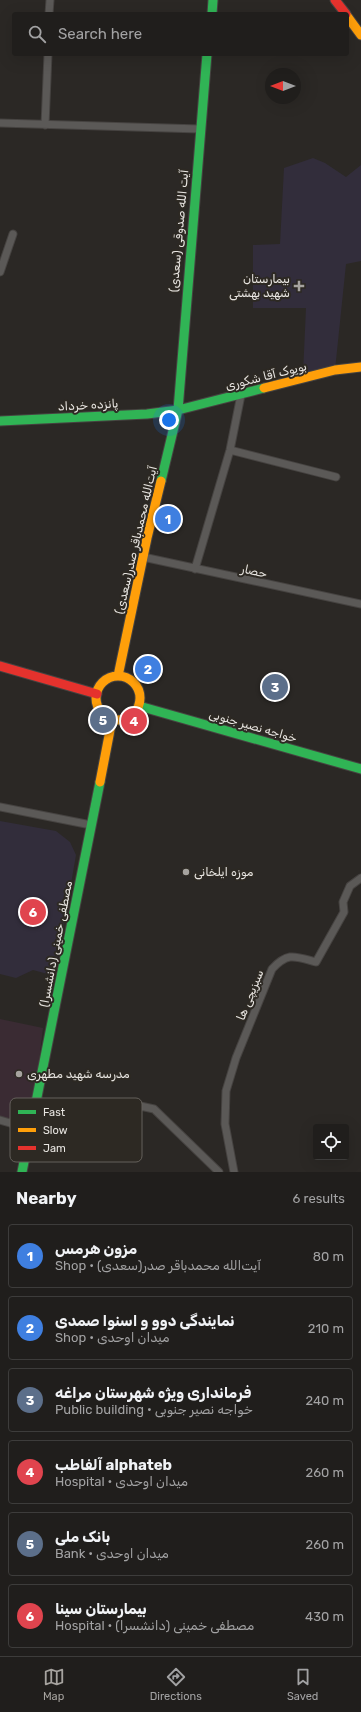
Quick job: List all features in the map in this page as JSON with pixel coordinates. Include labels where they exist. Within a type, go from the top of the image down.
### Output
[{"type":"street","points":[[49,12],[50,0]]},
{"type":"street","points":[[212,12],[213,0]]},
{"type":"street","points":[[335,0],[344,12]]},
{"type":"street","points":[[349,19],[361,35]]},
{"type":"street","points":[[45,125],[48,56]]},
{"type":"street","name":"آیت الله صدوقی (سعدی)","points":[[178,410],[207,56]]},
{"type":"street","points":[[0,123],[200,128]]},
{"type":"street","points":[[0,272],[13,234]]},
{"type":"street","name":"بویوک آقا شکوری","points":[[178,410],[335,370],[361,367]]},
{"type":"street","points":[[195,569],[230,450],[241,395]]},
{"type":"street","name":"پانزده خرداد","points":[[0,421],[147,414],[178,410]]},
{"type":"street","name":"آیت‌الله محمدباقر صدر(سعدی)","points":[[118,676],[143,557],[178,410]]},
{"type":"street","points":[[230,450],[336,477]]},
{"type":"street","name":"حصار","points":[[143,557],[361,604]]},
{"type":"street","points":[[0,666],[97,694]]},
{"type":"street","points":[[118,676],[126,677],[132,681],[137,687],[140,700],[136,712],[125,720],[112,720],[101,713],[96,701],[98,688],[107,679],[118,676]]},
{"type":"street","name":"خواجه نصیر جنوبی","points":[[139,706],[361,768]]},
{"type":"street","name":"مصطفی خمینی (دانشسرا)","points":[[37,1098],[112,720]]},
{"type":"street","points":[[0,806],[92,825]]},
{"type":"street","name":"سبزیچی ها","points":[[234,1172],[225,1124],[224,1106],[226,1091],[236,1058],[272,969],[282,959],[291,957],[316,962],[344,912],[343,902],[350,886],[361,878]]},
{"type":"street","points":[[142,1106],[154,1109],[219,1172]]},
{"type":"street","points":[[0,1120],[10,1123]]},
{"type":"street","name":"مصطفی خمینی (دانشسرا)","points":[[22,1172],[24,1162]]},
{"type":"shaded area","name":"بیمارستان شهید بهشتی","points":[[313,158],[325,163],[346,177],[361,165],[361,261],[346,264],[335,370],[303,374],[306,308],[253,308],[253,245],[280,244],[284,168]]},
{"type":"shaded area","points":[[0,821],[56,831],[70,842],[76,855],[55,976],[33,970],[16,978],[0,974]]},
{"type":"shaded area","name":"مدرسه شهید مطهری","points":[[0,1019],[43,1028],[35,1098],[10,1098],[10,1123],[0,1120]]},
{"type":"traffic: fast","points":[[212,12],[213,0]]},
{"type":"traffic: fast","points":[[161,481],[178,410],[207,56]]},
{"type":"traffic: fast","points":[[0,421],[147,414],[178,410],[264,388]]},
{"type":"traffic: fast","points":[[139,706],[361,769]]},
{"type":"traffic: fast","points":[[37,1098],[100,782]]},
{"type":"traffic: fast","points":[[22,1172],[24,1162]]},
{"type":"traffic: slow","points":[[349,19],[361,35]]},
{"type":"traffic: slow","points":[[264,388],[335,370],[361,367]]},
{"type":"traffic: slow","points":[[118,676],[147,538],[161,481]]},
{"type":"traffic: slow","points":[[114,676],[122,676],[134,682],[140,694],[140,698],[140,702],[134,714],[122,720],[114,720],[102,714],[96,702],[96,694],[102,682],[114,676]]},
{"type":"traffic: slow","points":[[100,782],[112,720]]},
{"type":"traffic: jam","points":[[335,0],[344,12]]},
{"type":"traffic: jam","points":[[0,666],[97,694]]},
{"type":"place","name":"بیمارستان شهید بهشتی","points":[[299,286]]},
{"type":"place","name":"مزون هرمس","points":[[168,519]]},
{"type":"place","name":"نمایندگی دوو و اسنوا صمدی","points":[[148,669]]},
{"type":"place","name":"فرمانداری ویژه شهرستان مراغه","points":[[275,687]]},
{"type":"place","name":"بانک ملی","points":[[103,720]]},
{"type":"place","name":"آلفاطب alphateb","points":[[134,721]]},
{"type":"place","name":"موزه ایلخانی","points":[[186,872]]},
{"type":"place","name":"بیمارستان سینا","points":[[33,912]]},
{"type":"place","name":"مدرسه شهید مطهری","points":[[19,1074]]}]
